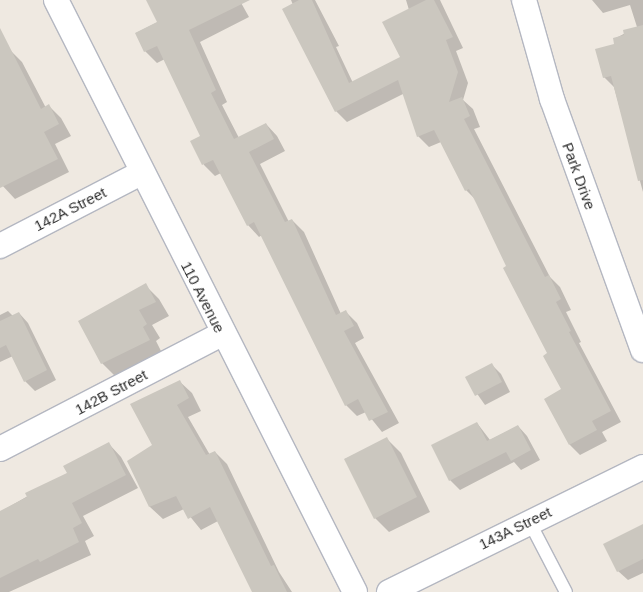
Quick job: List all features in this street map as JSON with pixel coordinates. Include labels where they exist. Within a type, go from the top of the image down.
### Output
[{"type":"street","name":"110 Avenue","points":[[56,0],[222,334],[354,592]]},
{"type":"street","name":"Park Drive","points":[[524,0],[552,99],[643,350]]},
{"type":"street","name":"142A Street","points":[[0,246],[141,173]]},
{"type":"street","name":"142B Street","points":[[0,450],[222,334]]},
{"type":"street","name":"143A Street","points":[[389,592],[529,520],[643,466]]},
{"type":"lane","points":[[529,520],[566,592]]},
{"type":"building","points":[[146,0],[250,0],[189,30],[216,90],[211,93],[234,139],[266,123],[274,139],[249,152],[285,222],[292,219],[336,315],[346,310],[354,326],[344,331],[388,412],[369,421],[358,399],[345,406],[254,222],[247,226],[213,160],[202,165],[190,141],[200,136],[157,46],[144,52],[135,33],[157,22]]},
{"type":"building","points":[[299,0],[312,0],[349,83],[400,57],[382,22],[426,0],[434,0],[453,37],[446,40],[458,72],[449,102],[462,97],[470,116],[464,119],[545,277],[549,275],[561,299],[556,302],[571,331],[569,332],[611,411],[592,421],[597,430],[569,445],[544,399],[561,389],[543,356],[547,353],[503,268],[506,266],[469,189],[465,191],[434,130],[417,137],[398,80],[335,112],[282,9]]},
{"type":"building","points":[[643,25],[643,180],[638,181],[611,76],[603,78],[595,49],[614,44],[613,38],[624,35],[623,30]]},
{"type":"building","points":[[0,28],[41,109],[49,104],[59,124],[44,132],[58,159],[0,188]]},
{"type":"building","points":[[146,283],[156,302],[139,310],[147,324],[143,327],[150,340],[101,364],[78,321]]},
{"type":"building","points":[[19,312],[47,370],[24,382],[6,345],[0,348],[0,321]]},
{"type":"building","points":[[492,363],[502,382],[475,396],[465,377]]},
{"type":"building","points":[[180,380],[189,398],[177,405],[206,455],[215,451],[271,566],[274,565],[287,592],[252,592],[210,507],[188,519],[176,496],[149,507],[127,461],[152,445],[130,404]]},
{"type":"building","points":[[477,422],[487,441],[518,425],[531,450],[511,461],[506,452],[449,481],[431,445]]},
{"type":"building","points":[[387,437],[417,497],[374,519],[344,459]]},
{"type":"building","points":[[109,442],[126,475],[72,503],[82,523],[73,528],[79,542],[40,562],[38,559],[0,578],[0,511],[27,497],[25,493],[67,473],[63,466]]},
{"type":"building","points":[[643,524],[643,559],[617,572],[603,544]]}]
